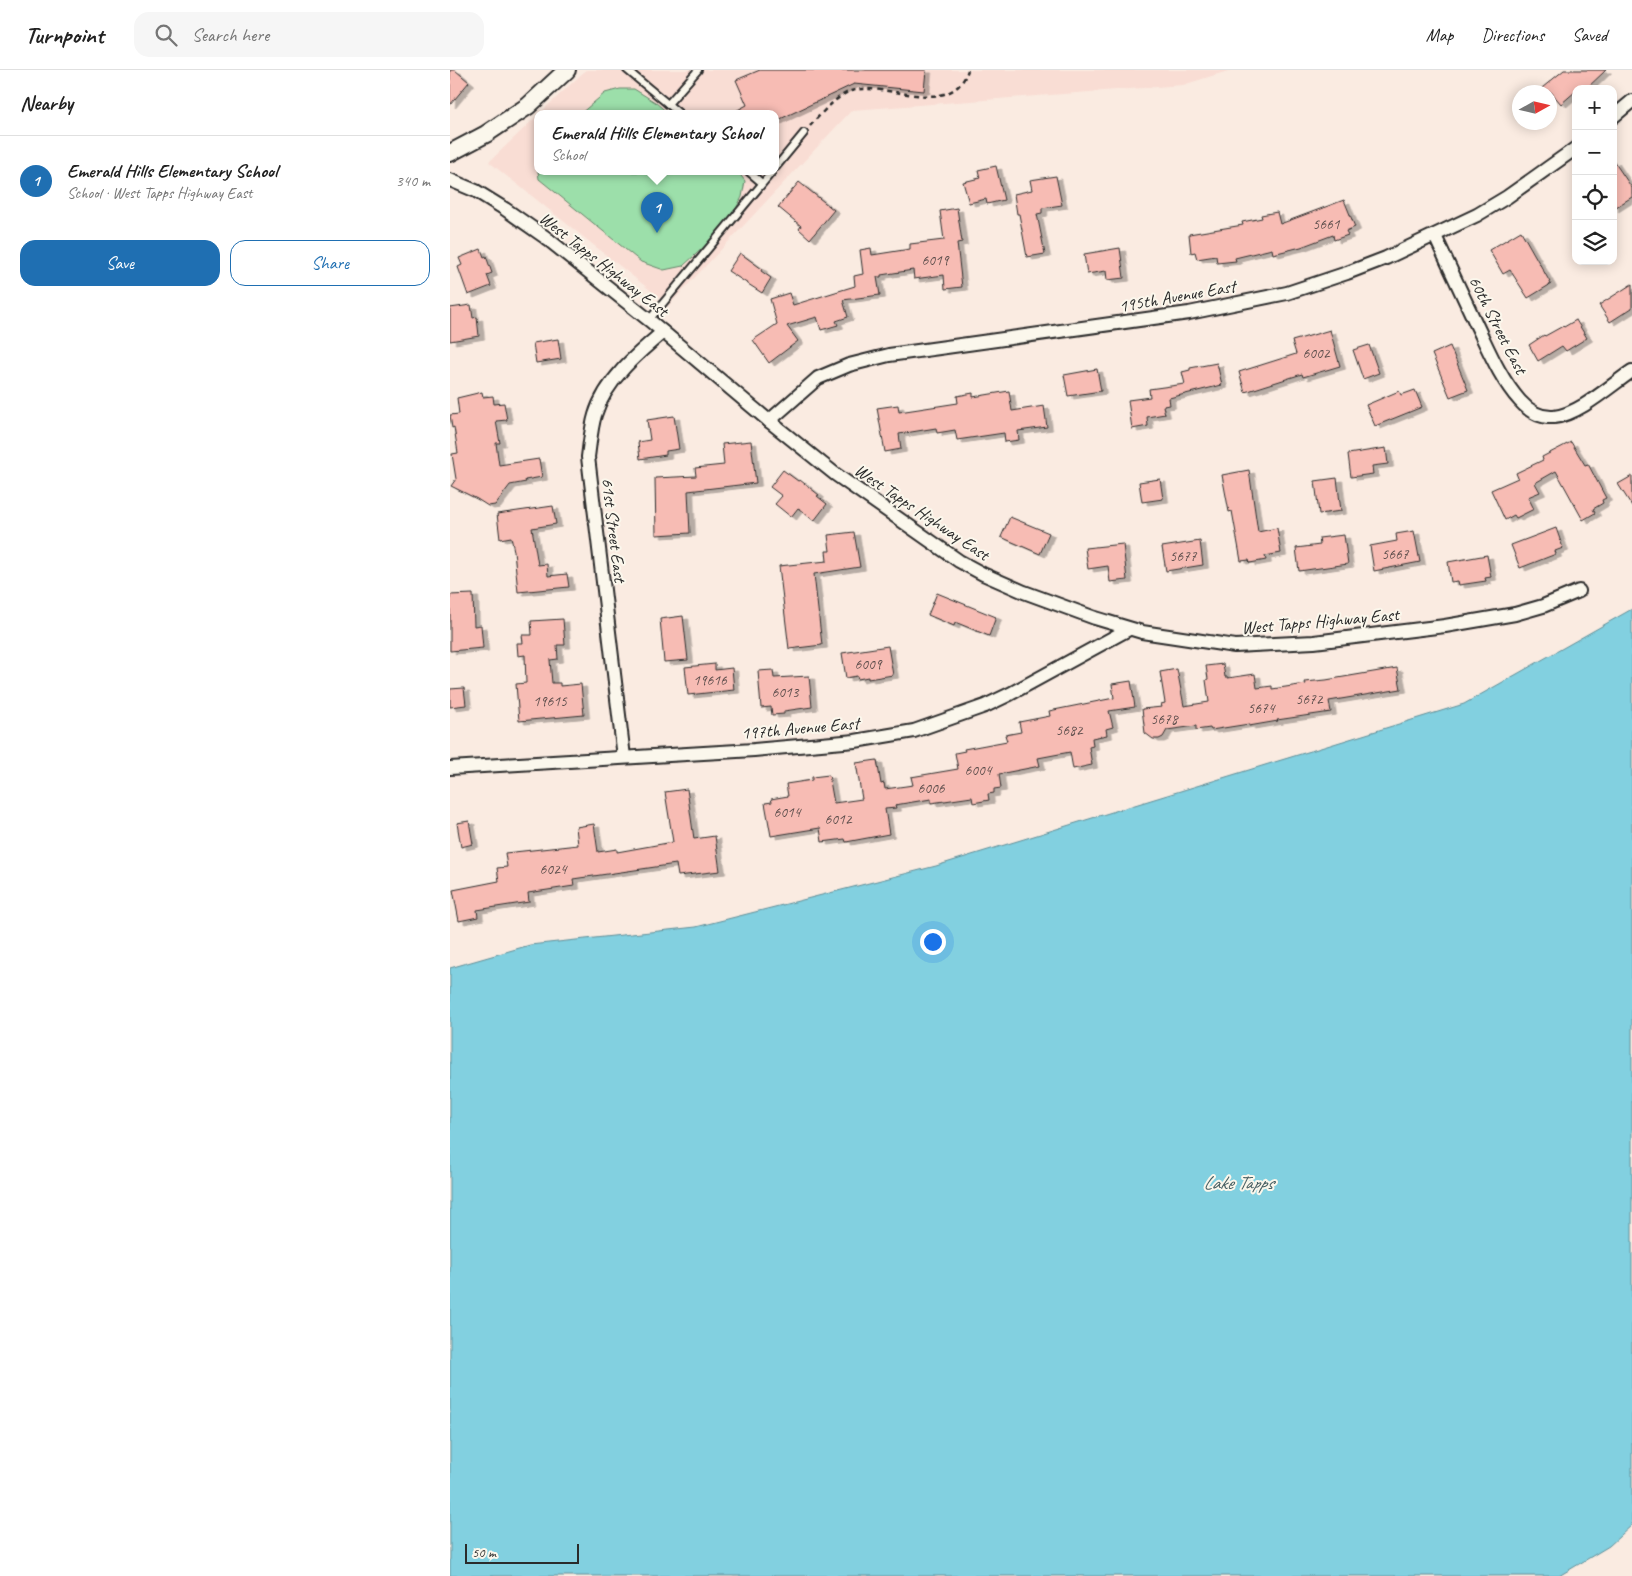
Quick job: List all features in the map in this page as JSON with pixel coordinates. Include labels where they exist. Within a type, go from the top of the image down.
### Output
[{"type":"street","points":[[450,153],[486,134],[528,106],[568,70]]},
{"type":"street","points":[[1617,114],[1632,101]]},
{"type":"street","name":"195th Avenue East","points":[[769,421],[818,378],[849,365],[889,356],[1206,311],[1287,293],[1347,274],[1435,236],[1477,215],[1507,197],[1572,151]]},
{"type":"street","name":"West Tapps Highway East","points":[[450,180],[476,192],[505,209],[545,238],[649,320],[835,474],[959,561],[1024,592],[1095,618],[1129,629],[1236,646],[1314,642],[1445,626],[1515,614],[1543,606],[1579,591]]},
{"type":"street","name":"60th Street East","points":[[1435,236],[1492,357],[1507,384],[1521,402],[1536,414],[1555,417],[1582,406],[1632,371]]},
{"type":"street","name":"61st Street East","points":[[624,757],[588,457],[595,415],[603,397],[615,379],[636,355],[663,332]]},
{"type":"street","name":"197th Avenue East","points":[[450,768],[754,750],[855,741],[914,731],[976,710],[1010,694],[1129,629]]},
{"type":"lane","points":[[627,70],[675,110]]},
{"type":"lane","points":[[668,104],[698,70]]},
{"type":"lane","points":[[779,163],[804,133]]},
{"type":"lane","points":[[752,175],[762,183]]},
{"type":"lane","points":[[649,320],[769,175]]},
{"type":"path","points":[[804,133],[842,95],[851,91],[868,90],[934,95],[948,93],[957,89],[968,70]]},
{"type":"shaded area","points":[[586,70],[1231,70],[1183,85],[852,110],[669,305],[489,162],[534,119],[534,175],[779,175],[779,110],[543,110]]},
{"type":"green space","points":[[620,89],[634,89],[664,110],[585,110],[605,93]]},
{"type":"green space","points":[[538,175],[740,175],[745,181],[742,197],[727,226],[683,266],[664,270],[641,262],[539,179]]},
{"type":"water","name":"Lake Tapps","points":[[1632,609],[1632,1525],[1609,1546],[1559,1576],[450,1576],[450,968],[530,945],[696,927],[936,866],[1464,704]]},
{"type":"building","points":[[450,70],[455,70],[469,82],[450,105]]},
{"type":"building","points":[[760,70],[926,70],[924,91],[854,84],[779,120],[779,110],[738,110],[747,105],[736,80]]},
{"type":"building","points":[[1564,70],[1606,70],[1590,85],[1572,85],[1572,94],[1561,104],[1557,99],[1557,85],[1546,85]]},
{"type":"building","points":[[996,166],[1004,200],[987,204],[986,199],[969,203],[963,182],[980,178],[978,170]]},
{"type":"building","points":[[1617,166],[1632,188],[1632,197],[1617,206]]},
{"type":"building","points":[[1056,176],[1062,205],[1042,208],[1042,213],[1037,214],[1045,254],[1027,257],[1014,194],[1032,190],[1030,180]]},
{"type":"building","points":[[799,182],[834,210],[810,239],[799,229],[801,226],[778,207]]},
{"type":"building","points":[[1344,200],[1355,227],[1346,231],[1348,235],[1334,240],[1333,235],[1301,247],[1273,254],[1272,249],[1235,258],[1236,261],[1217,263],[1216,256],[1197,259],[1195,252],[1191,253],[1189,234],[1243,225],[1242,222],[1262,218],[1261,215],[1277,212],[1280,224]]},
{"type":"building","points":[[957,208],[962,242],[957,243],[962,287],[945,289],[944,275],[914,279],[913,270],[881,275],[881,277],[877,277],[880,295],[843,300],[848,317],[836,321],[838,325],[821,330],[817,317],[787,326],[798,341],[769,363],[753,340],[777,324],[770,299],[789,293],[793,305],[855,286],[854,276],[863,274],[860,250],[871,248],[872,255],[910,249],[910,244],[944,240],[940,211]]},
{"type":"building","points":[[1521,231],[1551,284],[1528,298],[1510,270],[1503,274],[1489,250]]},
{"type":"building","points":[[1120,248],[1124,278],[1107,280],[1106,271],[1087,274],[1084,254]]},
{"type":"building","points":[[481,249],[484,257],[486,256],[492,273],[487,275],[491,286],[468,295],[458,267],[462,265],[459,258]]},
{"type":"building","points":[[740,253],[771,278],[762,293],[728,271]]},
{"type":"building","points":[[1632,284],[1632,308],[1610,322],[1599,305]]},
{"type":"building","points":[[471,305],[473,318],[477,317],[479,336],[450,341],[450,308]]},
{"type":"building","points":[[1576,320],[1587,338],[1566,351],[1562,346],[1538,361],[1529,345],[1544,335]]},
{"type":"building","points":[[1330,330],[1340,366],[1303,377],[1302,374],[1245,392],[1239,372],[1296,354],[1292,341]]},
{"type":"building","points":[[558,339],[561,359],[536,363],[533,343]]},
{"type":"building","points":[[1369,345],[1379,373],[1363,379],[1353,350]]},
{"type":"building","points":[[1450,346],[1468,390],[1450,397],[1432,354]]},
{"type":"building","points":[[1217,363],[1222,385],[1169,398],[1170,405],[1163,406],[1165,414],[1147,417],[1148,426],[1132,429],[1128,400],[1150,397],[1149,389],[1185,384],[1182,372],[1190,370],[1190,368]]},
{"type":"building","points":[[1097,369],[1101,391],[1068,396],[1064,375]]},
{"type":"building","points":[[1415,390],[1422,407],[1375,426],[1366,405],[1399,391],[1401,395]]},
{"type":"building","points":[[1009,391],[1012,411],[1044,406],[1047,427],[1018,431],[1019,440],[1005,442],[1004,433],[957,440],[955,430],[937,433],[936,428],[899,434],[901,449],[885,452],[877,408],[898,405],[899,412],[958,403],[957,396],[973,393],[973,397]]},
{"type":"building","points":[[482,392],[483,397],[493,396],[494,404],[504,403],[507,420],[496,421],[500,443],[496,443],[499,465],[539,459],[542,477],[510,485],[495,505],[488,506],[451,486],[456,479],[452,454],[458,453],[450,415],[459,414],[457,398]]},
{"type":"building","points":[[674,416],[679,449],[666,451],[666,455],[640,459],[638,442],[650,440],[647,420]]},
{"type":"building","points":[[751,441],[756,483],[688,491],[690,533],[656,535],[655,478],[696,476],[695,468],[724,465],[722,444]]},
{"type":"building","points":[[1571,442],[1585,465],[1588,464],[1606,498],[1602,500],[1603,503],[1593,509],[1595,513],[1583,520],[1556,471],[1535,483],[1540,492],[1528,497],[1534,509],[1516,518],[1514,515],[1505,520],[1491,490],[1518,478],[1516,473],[1543,460],[1542,457]]},
{"type":"building","points":[[1386,448],[1388,464],[1372,466],[1373,474],[1351,477],[1348,454]]},
{"type":"building","points":[[783,470],[798,481],[800,480],[827,504],[814,521],[798,508],[791,517],[775,504],[782,496],[770,487]]},
{"type":"building","points":[[1249,470],[1258,532],[1277,528],[1281,553],[1265,556],[1266,560],[1250,563],[1249,560],[1241,561],[1232,511],[1229,512],[1222,475]]},
{"type":"building","points":[[1632,476],[1632,506],[1618,484]]},
{"type":"building","points":[[1337,478],[1341,511],[1319,514],[1315,481]]},
{"type":"building","points":[[1160,479],[1163,499],[1142,502],[1139,482]]},
{"type":"building","points":[[553,506],[556,524],[532,528],[538,565],[547,564],[548,576],[567,574],[569,587],[518,592],[511,537],[500,539],[497,514]]},
{"type":"building","points":[[1010,517],[1049,533],[1040,554],[1001,537]]},
{"type":"building","points":[[1556,528],[1563,548],[1555,551],[1556,554],[1520,568],[1511,545]]},
{"type":"building","points":[[1414,531],[1420,562],[1374,571],[1370,546],[1397,541],[1396,534]]},
{"type":"building","points":[[854,532],[860,567],[814,574],[822,645],[789,649],[779,566],[827,561],[826,551],[830,551],[828,535]]},
{"type":"building","points":[[1344,535],[1348,564],[1299,571],[1296,548],[1320,545],[1319,538]]},
{"type":"building","points":[[1200,541],[1203,565],[1166,571],[1162,547]]},
{"type":"building","points":[[1123,544],[1127,580],[1110,582],[1108,566],[1088,569],[1085,548]]},
{"type":"building","points":[[1487,555],[1491,577],[1485,578],[1486,581],[1459,585],[1458,581],[1451,582],[1448,562]]},
{"type":"building","points":[[937,593],[996,617],[989,636],[955,622],[954,626],[928,615]]},
{"type":"building","points":[[473,594],[474,626],[481,625],[483,648],[450,651],[450,595]]},
{"type":"building","points":[[683,616],[688,660],[664,662],[660,619]]},
{"type":"building","points":[[563,619],[565,645],[557,645],[558,659],[550,660],[552,683],[560,683],[560,686],[581,684],[584,715],[519,721],[516,684],[526,683],[525,655],[518,656],[517,643],[523,643],[522,635],[532,635],[531,621]]},
{"type":"building","points":[[888,646],[893,675],[868,679],[868,677],[858,679],[857,676],[846,678],[842,653]]},
{"type":"building","points":[[715,664],[715,670],[732,668],[734,690],[688,695],[685,667]]},
{"type":"building","points":[[1223,664],[1225,677],[1255,674],[1257,688],[1272,686],[1272,689],[1397,668],[1401,689],[1329,701],[1331,712],[1249,726],[1249,724],[1211,730],[1210,728],[1196,730],[1196,726],[1167,730],[1163,737],[1159,739],[1153,739],[1145,733],[1142,709],[1162,707],[1161,704],[1165,703],[1160,672],[1177,669],[1184,706],[1209,702],[1206,666]]},
{"type":"building","points":[[773,670],[774,678],[809,676],[812,707],[784,711],[784,714],[772,715],[771,707],[761,708],[758,671]]},
{"type":"building","points":[[1131,681],[1135,707],[1109,711],[1113,727],[1106,729],[1107,735],[1092,738],[1093,746],[1089,747],[1092,765],[1073,769],[1070,752],[1038,758],[1040,766],[999,774],[1001,788],[994,789],[994,793],[988,794],[989,800],[973,803],[972,797],[931,803],[931,799],[895,805],[896,808],[885,809],[889,834],[846,842],[845,839],[822,842],[820,828],[771,836],[765,803],[772,802],[771,799],[788,796],[786,784],[812,780],[812,777],[829,775],[834,803],[862,799],[856,763],[877,760],[881,784],[884,783],[885,789],[913,785],[911,777],[958,769],[955,753],[965,751],[964,749],[1007,741],[1005,735],[1021,732],[1019,722],[1050,716],[1049,711],[1114,698],[1112,684]]},
{"type":"building","points":[[464,688],[466,705],[450,707],[450,689]]},
{"type":"building","points":[[687,789],[694,839],[715,836],[720,871],[678,876],[676,864],[573,879],[574,886],[528,893],[529,902],[477,910],[478,917],[459,921],[453,890],[499,881],[497,868],[507,867],[505,853],[578,845],[576,827],[594,824],[598,852],[617,849],[617,852],[673,842],[665,792]]},
{"type":"building","points":[[469,821],[473,844],[461,847],[457,823]]},
{"type":"place","name":"Emerald Hills Elementary School","points":[[657,233]]}]
